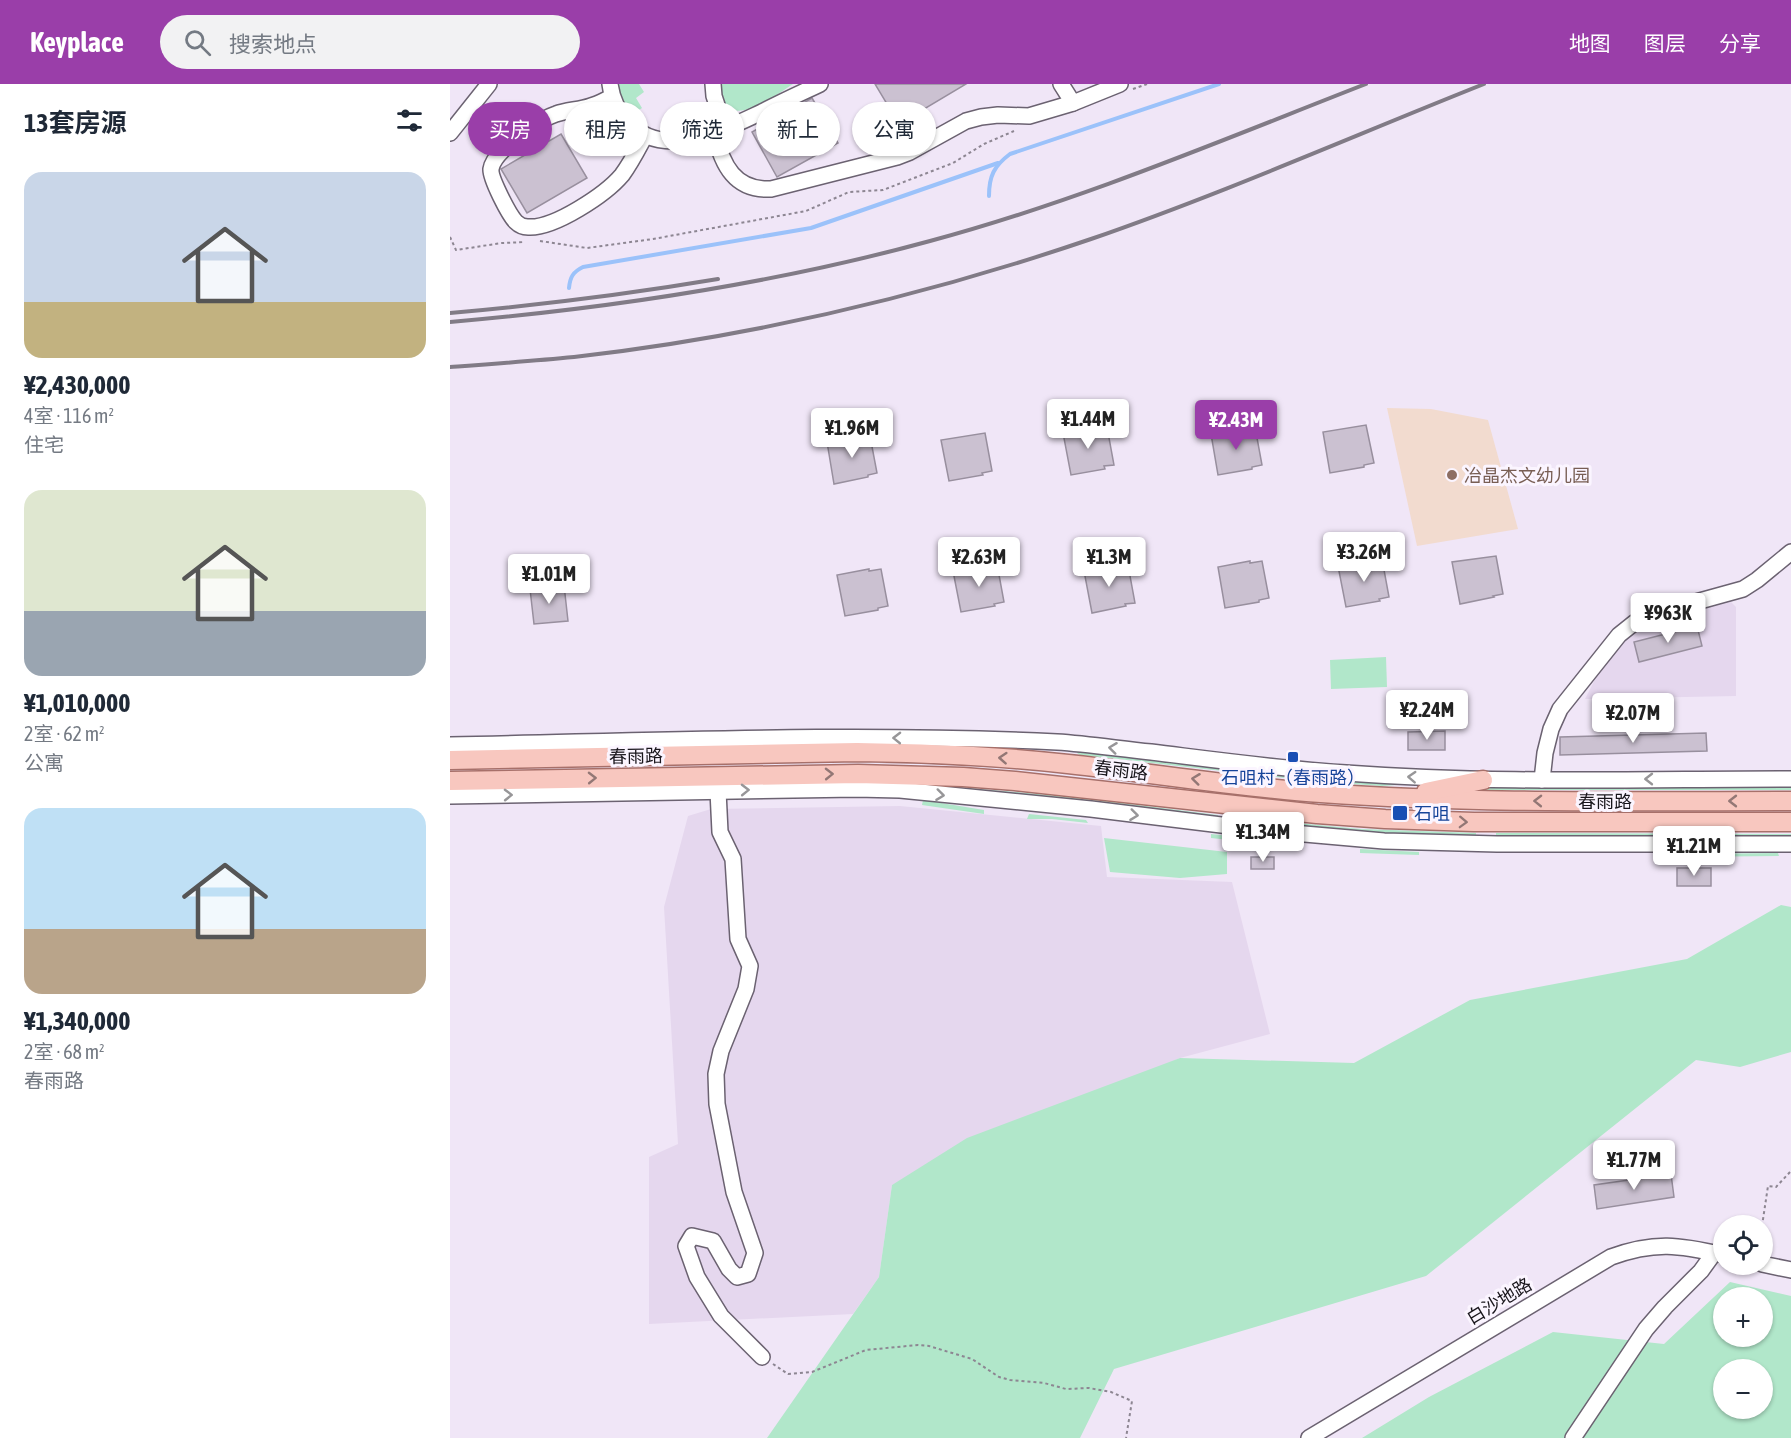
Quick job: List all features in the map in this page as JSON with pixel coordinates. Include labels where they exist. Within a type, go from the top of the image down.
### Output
[{"type":"main road","name":"春雨路","points":[[450,760],[845,752],[910,753],[1015,759],[1317,793],[1397,798],[1791,801]]},
{"type":"main road","name":"春雨路","points":[[450,781],[811,774],[910,775],[1067,785],[1236,806],[1385,819],[1486,822],[1791,822]]},
{"type":"main road","points":[[1397,798],[1483,780]]},
{"type":"street","points":[[450,133],[489,84]]},
{"type":"street","points":[[713,84],[715,102]]},
{"type":"street","points":[[744,120],[820,84]]},
{"type":"street","points":[[1061,84],[1073,103]]},
{"type":"street","points":[[723,156],[723,160],[739,181],[758,190],[771,189],[897,157],[966,121],[998,115],[1029,116],[1073,103],[1120,84]]},
{"type":"street","points":[[596,102],[611,90]]},
{"type":"street","points":[[564,113],[540,122],[504,148],[491,170],[493,180],[514,220],[520,225],[529,228],[547,224],[582,207],[601,194],[620,176],[635,156]]},
{"type":"street","points":[[1542,780],[1549,737],[1560,709],[1619,634],[1648,615],[1743,589],[1791,552]]},
{"type":"street","points":[[450,745],[849,738],[1055,742],[1328,772],[1483,780],[1791,779]]},
{"type":"street","points":[[450,796],[900,790],[1091,809],[1270,831],[1396,841],[1497,844],[1791,844]]},
{"type":"street","points":[[718,791],[720,832],[733,859],[738,939],[750,966],[746,989],[721,1051],[716,1074],[717,1104],[734,1192],[755,1253],[748,1274],[737,1277],[729,1269],[713,1241],[692,1236],[686,1246],[697,1277],[721,1316],[762,1357]]},
{"type":"street","name":"白沙地路","points":[[1310,1438],[1611,1257],[1648,1246],[1690,1248],[1713,1253]]},
{"type":"street","points":[[1573,1438],[1646,1329],[1713,1260]]},
{"type":"street","points":[[1773,1266],[1791,1270]]},
{"type":"path","points":[[1764,1215],[1768,1186],[1776,1187],[1791,1171]]},
{"type":"path","points":[[762,1357],[788,1374],[812,1372],[866,1350],[929,1346],[972,1359],[999,1377],[1010,1380],[1044,1383],[1066,1389],[1089,1388],[1111,1392],[1132,1401],[1126,1438]]},
{"type":"shaded area","name":"冶晶杰文幼儿园","points":[[1387,408],[1431,409],[1488,420],[1518,529],[1417,546]]},
{"type":"shaded area","points":[[1731,602],[1736,607],[1736,696],[1585,699],[1604,662],[1630,635],[1650,623]]},
{"type":"shaded area","points":[[900,806],[1101,826],[1107,877],[1232,882],[1270,1034],[1180,1058],[892,1185],[879,1277],[853,1314],[649,1324],[649,1157],[678,1144],[664,907],[688,816],[711,809]]},
{"type":"green space","points":[[618,84],[639,84],[644,92],[636,98],[638,102],[623,102]]},
{"type":"green space","points":[[720,84],[793,84],[765,102],[756,102],[756,106],[744,111],[744,102],[724,102]]},
{"type":"green space","points":[[1386,657],[1387,687],[1331,689],[1330,660]]},
{"type":"green space","points":[[1078,749],[1413,784],[1382,786],[1321,782],[1080,755],[1077,753]]},
{"type":"green space","points":[[1791,783],[1791,790],[1475,790],[1500,784]]},
{"type":"green space","points":[[947,786],[1083,798],[1218,815],[1217,821],[948,789]]},
{"type":"green space","points":[[923,800],[984,810],[984,814],[922,805]]},
{"type":"green space","points":[[1029,814],[1086,820],[1088,823],[1027,819]]},
{"type":"green space","points":[[1242,818],[1361,829],[1476,833],[1476,838],[1419,837],[1242,823]]},
{"type":"green space","points":[[1496,833],[1791,834],[1791,841],[1496,840]]},
{"type":"green space","points":[[1211,834],[1285,842],[1284,846],[1211,838]]},
{"type":"green space","points":[[1104,838],[1227,852],[1227,874],[1180,878],[1110,872]]},
{"type":"green space","points":[[1360,849],[1419,852],[1419,855],[1360,853]]},
{"type":"green space","points":[[1778,853],[1779,856],[1680,857],[1680,854]]},
{"type":"green space","points":[[1781,905],[1791,907],[1791,1052],[1740,1067],[1696,1060],[1426,1276],[1114,1369],[1080,1438],[767,1438],[879,1277],[892,1185],[967,1138],[1180,1058],[1354,1063],[1470,1000],[1687,959]]},
{"type":"green space","points":[[1730,1282],[1752,1287],[1725,1287]]},
{"type":"green space","points":[[1773,1292],[1791,1296],[1791,1438],[1362,1438],[1429,1397],[1553,1332],[1664,1344],[1713,1298],[1713,1347],[1773,1347]]},
{"type":"building","points":[[875,84],[966,84],[936,102],[886,102]]},
{"type":"building","points":[[561,134],[564,139],[564,156],[574,156],[587,178],[527,213],[501,169],[523,156],[552,156],[552,139]]},
{"type":"building","points":[[765,156],[815,156],[777,177]]},
{"type":"building","points":[[1366,425],[1374,463],[1330,473],[1323,432]]},
{"type":"building","points":[[1107,427],[1114,465],[1104,466],[1105,469],[1071,475],[1063,433]]},
{"type":"building","points":[[1255,427],[1262,465],[1218,475],[1211,434]]},
{"type":"building","points":[[985,433],[992,471],[982,473],[983,475],[949,481],[941,440]]},
{"type":"building","points":[[870,436],[877,473],[834,484],[827,442]]},
{"type":"building","points":[[1496,556],[1503,594],[1460,604],[1452,562]]},
{"type":"building","points":[[1382,559],[1389,597],[1379,599],[1380,601],[1346,607],[1338,566]]},
{"type":"building","points":[[1250,561],[1250,563],[1262,561],[1269,598],[1225,608],[1218,567]]},
{"type":"building","points":[[997,564],[1004,602],[994,604],[995,606],[961,612],[953,571]]},
{"type":"building","points":[[1128,565],[1135,603],[1092,613],[1084,571]]},
{"type":"building","points":[[869,569],[869,571],[881,569],[888,606],[845,616],[837,575]]},
{"type":"building","points":[[564,585],[568,621],[534,624],[530,589]]},
{"type":"building","points":[[1697,626],[1702,646],[1639,662],[1634,642]]},
{"type":"building","points":[[1445,731],[1445,750],[1408,750],[1408,732]]},
{"type":"building","points":[[1706,733],[1707,751],[1560,755],[1560,737]]},
{"type":"building","points":[[1251,857],[1274,857],[1274,869],[1251,869]]},
{"type":"building","points":[[1677,868],[1711,868],[1711,886],[1677,886]]},
{"type":"building","points":[[1671,1174],[1674,1197],[1597,1209],[1594,1185]]},
{"type":"waterway","points":[[989,196],[994,172],[1010,154],[1219,84]]},
{"type":"waterway","points":[[569,288],[573,275],[583,267],[811,228],[998,163]]},
{"type":"railway","points":[[450,322],[632,302],[752,282],[930,241],[1095,189],[1366,84]]},
{"type":"railway","points":[[450,367],[574,357],[706,338],[836,312],[965,279],[1141,221],[1484,84]]},
{"type":"railway","points":[[450,313],[584,299],[718,279]]},
{"type":"place","name":"冶晶杰文幼儿园","points":[[1452,475]]},
{"type":"place","name":"石咀村（春雨路）","points":[[1293,757]]},
{"type":"place","name":"石咀","points":[[1400,813]]}]
